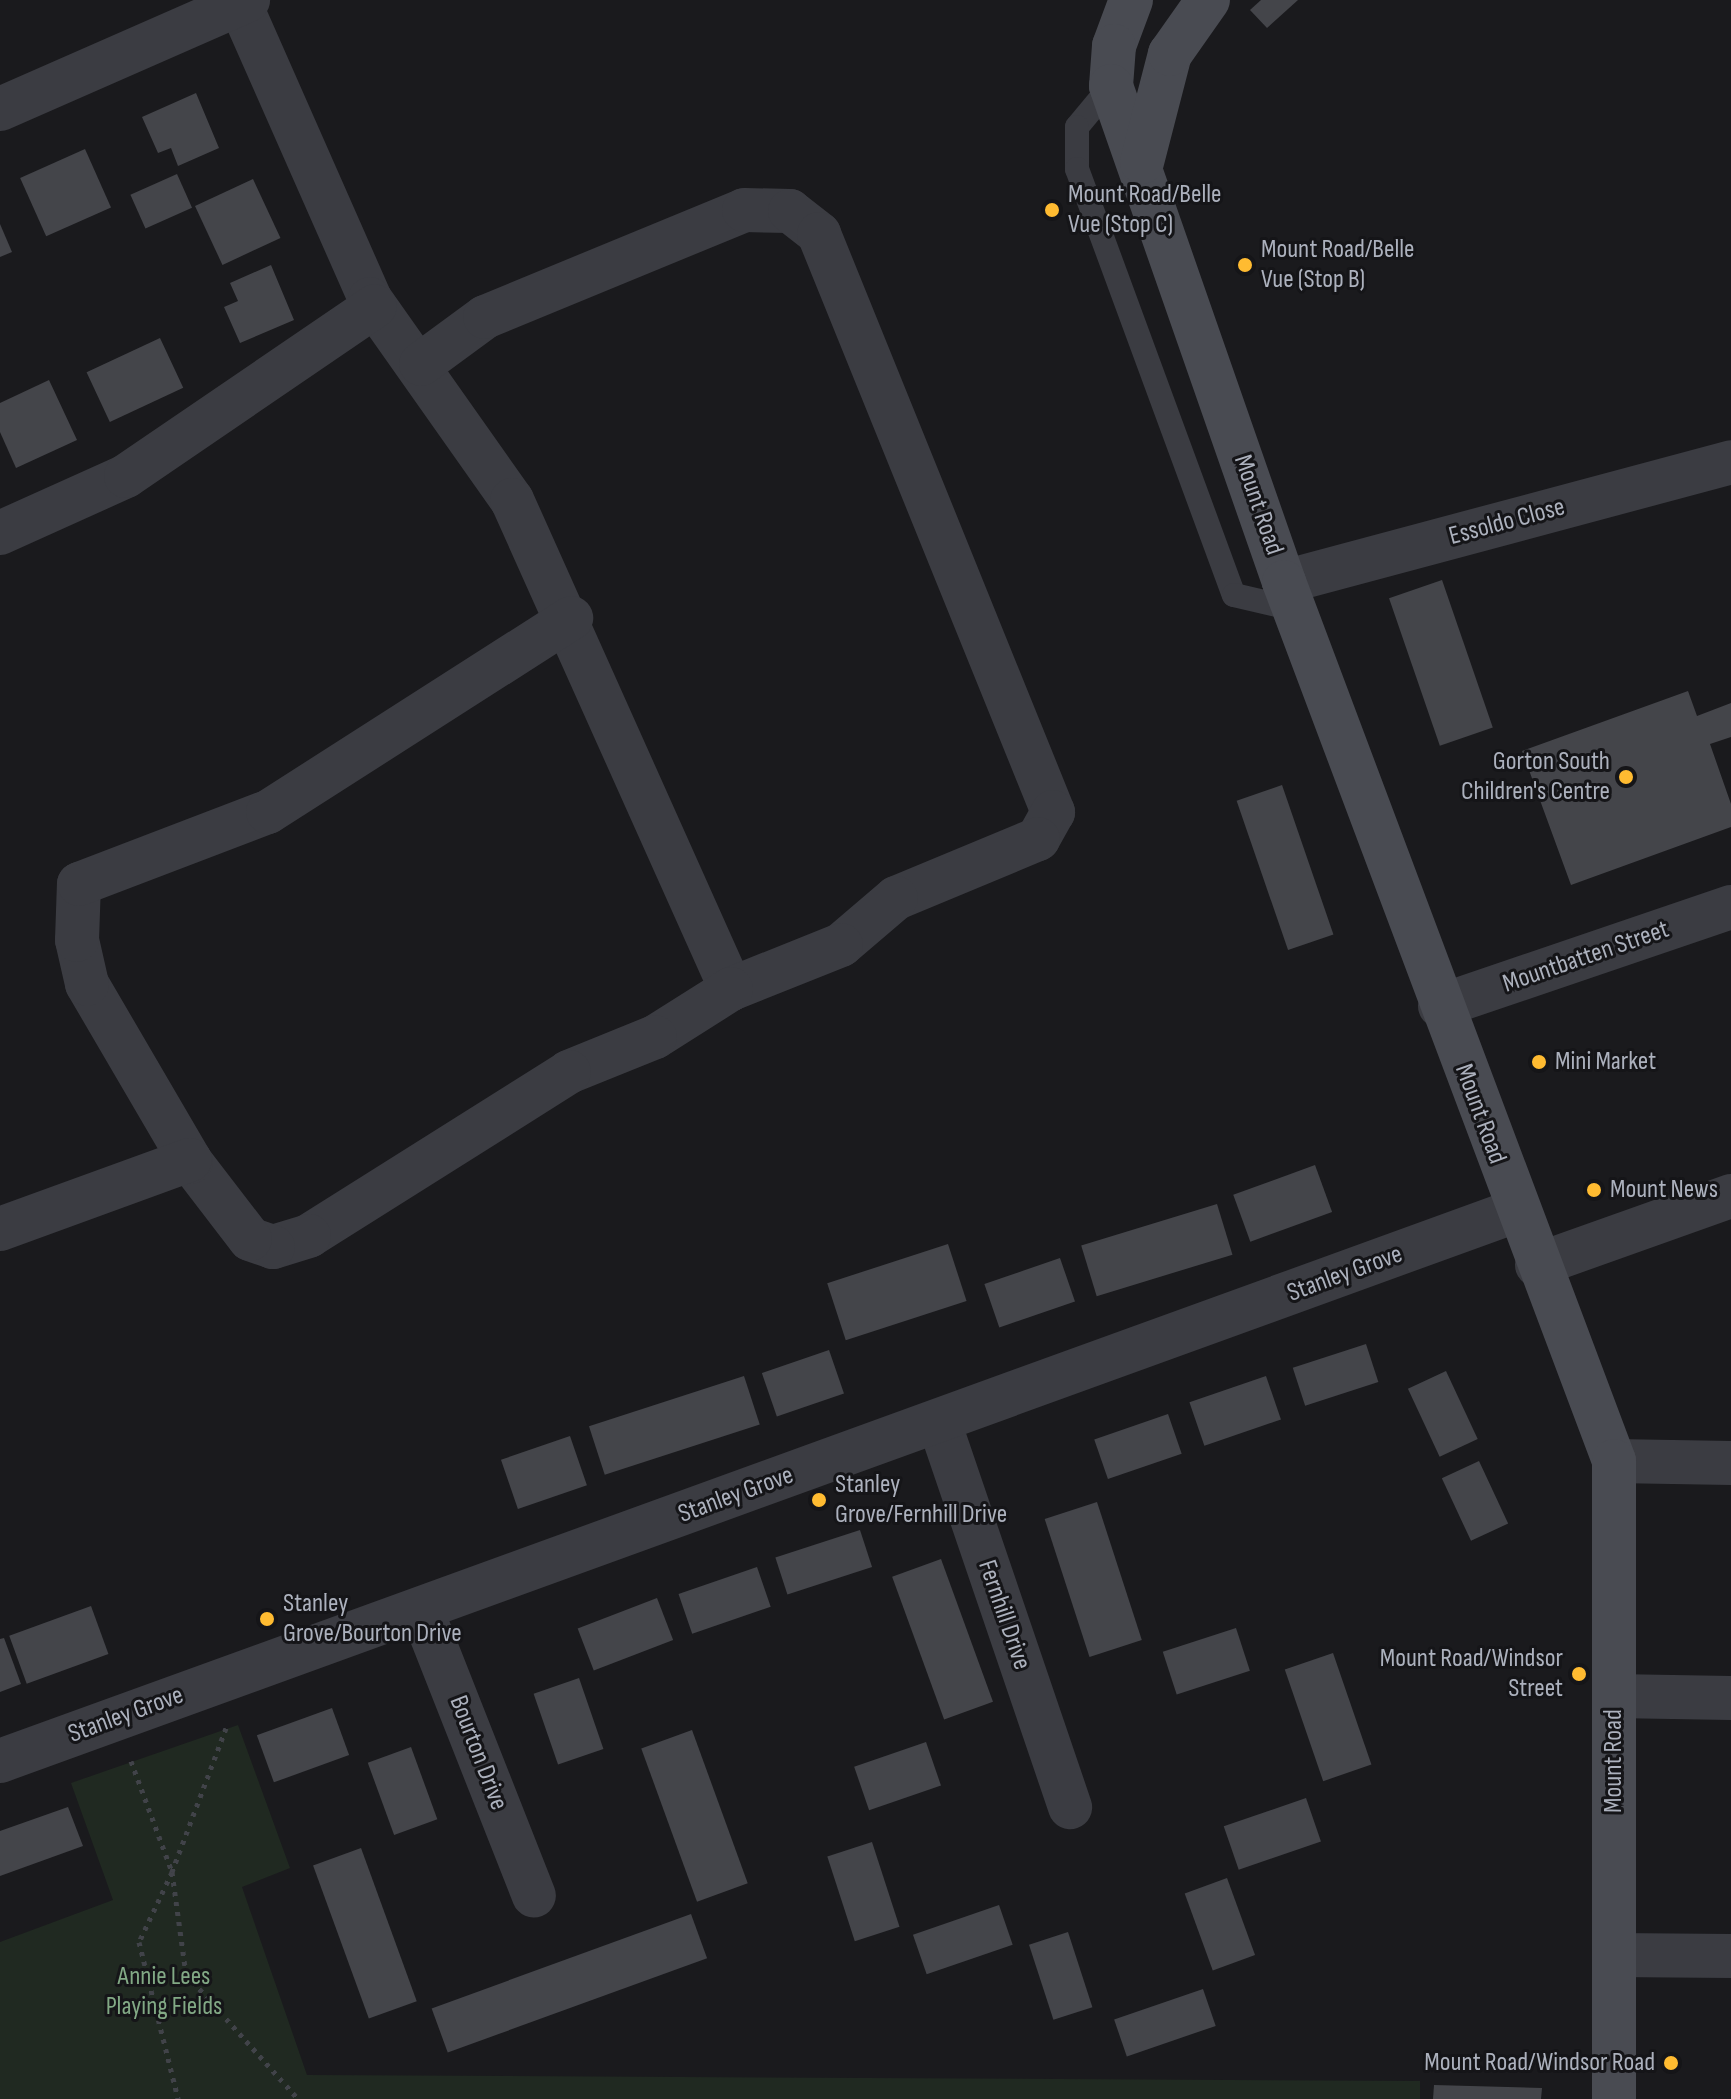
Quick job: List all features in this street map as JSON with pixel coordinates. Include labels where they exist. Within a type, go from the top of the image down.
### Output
[{"type":"main road","name":"Mount Road","points":[[1131,0],[1114,46],[1111,86],[1142,162],[1289,596],[1515,1211],[1614,1461],[1614,2099]]},
{"type":"main road","points":[[1142,162],[1170,54],[1208,0]]},
{"type":"street","points":[[0,109],[244,2],[375,306],[421,364],[512,500],[571,618],[731,989]]},
{"type":"street","points":[[421,364],[485,317],[744,210],[790,211],[819,234],[1053,812],[1038,839],[896,898],[841,945],[731,989],[655,1037],[569,1072],[309,1236],[273,1247],[250,1239],[190,1160],[87,984],[77,940],[79,884],[268,812],[571,618]]},
{"type":"street","points":[[0,533],[126,476],[375,306]]},
{"type":"street","name":"Essoldo Close","points":[[1289,596],[1731,462]]},
{"type":"street","name":"Mountbatten Street","points":[[1440,1006],[1731,907]]},
{"type":"street","points":[[0,1229],[190,1160]]},
{"type":"street","points":[[1537,1265],[1731,1196]]},
{"type":"street","name":"Stanley Grove","points":[[0,1761],[1515,1211]]},
{"type":"street","name":"Fernhill Drive","points":[[939,1422],[1070,1807]]},
{"type":"street","points":[[1614,1461],[1731,1463]]},
{"type":"street","name":"Bourton Drive","points":[[421,1609],[534,1896]]},
{"type":"street","points":[[1614,1696],[1731,1698]]},
{"type":"street","points":[[1614,1955],[1731,1956]]},
{"type":"lane","points":[[1111,86],[1077,127],[1077,169],[1234,595],[1289,596]]},
{"type":"path","points":[[116,1718],[172,1872],[186,1974],[298,2099]]},
{"type":"path","points":[[178,2099],[139,1942],[172,1872],[226,1728]]},
{"type":"green space","name":"Annie Lees Playing Fields","points":[[238,1725],[290,1868],[242,1887],[307,2075],[1420,2081],[1420,2099],[0,2099],[0,1942],[113,1900],[71,1783]]},
{"type":"building","points":[[1261,0],[1298,0],[1267,28],[1250,10]]},
{"type":"building","points":[[196,93],[219,148],[178,166],[171,148],[158,153],[142,117]]},
{"type":"building","points":[[85,149],[111,207],[46,236],[20,178]]},
{"type":"building","points":[[177,174],[192,208],[145,229],[130,195]]},
{"type":"building","points":[[253,179],[280,238],[222,265],[195,206]]},
{"type":"building","points":[[0,224],[12,252],[0,257]]},
{"type":"building","points":[[271,265],[294,320],[240,343],[224,307],[238,301],[230,283]]},
{"type":"building","points":[[160,338],[183,388],[110,422],[87,372]]},
{"type":"building","points":[[49,380],[77,440],[16,468],[0,432],[0,403]]},
{"type":"building","points":[[1442,580],[1493,728],[1440,746],[1389,598]]},
{"type":"building","name":"Gorton South Children's Centre","points":[[1688,691],[1697,716],[1731,703],[1731,737],[1710,744],[1731,804],[1731,827],[1571,885],[1522,751]]},
{"type":"building","points":[[1282,785],[1333,934],[1288,950],[1237,801]]},
{"type":"building","points":[[1315,1165],[1332,1212],[1250,1242],[1233,1195]]},
{"type":"building","points":[[1217,1204],[1232,1255],[1097,1296],[1081,1246]]},
{"type":"building","points":[[948,1244],[967,1301],[846,1340],[827,1283]]},
{"type":"building","points":[[1060,1258],[1075,1301],[999,1328],[984,1284]]},
{"type":"building","points":[[1366,1344],[1378,1382],[1305,1406],[1293,1368]]},
{"type":"building","points":[[829,1350],[844,1393],[777,1417],[762,1373]]},
{"type":"building","points":[[1446,1371],[1478,1439],[1440,1457],[1408,1389]]},
{"type":"building","points":[[744,1376],[760,1425],[605,1475],[589,1426]]},
{"type":"building","points":[[1266,1376],[1281,1419],[1204,1446],[1189,1402]]},
{"type":"building","points":[[1168,1414],[1182,1454],[1108,1479],[1094,1439]]},
{"type":"building","points":[[570,1436],[587,1485],[518,1509],[501,1460]]},
{"type":"building","points":[[1479,1461],[1508,1524],[1471,1541],[1442,1478]]},
{"type":"building","points":[[1097,1502],[1142,1640],[1089,1657],[1045,1519]]},
{"type":"building","points":[[860,1530],[872,1567],[787,1595],[775,1558]]},
{"type":"building","points":[[941,1559],[993,1702],[944,1720],[892,1577]]},
{"type":"building","points":[[757,1567],[771,1607],[692,1634],[679,1594]]},
{"type":"building","points":[[657,1598],[673,1640],[594,1670],[578,1628]]},
{"type":"building","points":[[91,1606],[108,1654],[27,1684],[9,1636]]},
{"type":"building","points":[[1236,1628],[1250,1671],[1177,1695],[1163,1652]]},
{"type":"building","points":[[4,1638],[21,1684],[0,1692],[0,1639]]},
{"type":"building","points":[[1333,1653],[1371,1765],[1323,1781],[1285,1670]]},
{"type":"building","points":[[579,1678],[603,1749],[558,1765],[534,1694]]},
{"type":"building","points":[[332,1708],[349,1755],[274,1782],[257,1735]]},
{"type":"building","points":[[692,1730],[748,1883],[697,1902],[641,1748]]},
{"type":"building","points":[[926,1742],[941,1785],[869,1810],[854,1767]]},
{"type":"building","points":[[411,1747],[437,1819],[394,1835],[368,1763]]},
{"type":"building","points":[[1306,1798],[1321,1841],[1239,1870],[1224,1826]]},
{"type":"building","points":[[68,1807],[83,1846],[0,1876],[0,1831]]},
{"type":"building","points":[[872,1842],[900,1927],[855,1941],[827,1857]]},
{"type":"building","points":[[361,1848],[417,2001],[369,2019],[313,1865]]},
{"type":"building","points":[[1227,1878],[1255,1955],[1213,1970],[1185,1893]]},
{"type":"building","points":[[999,1905],[1013,1945],[927,1974],[913,1935]]},
{"type":"building","points":[[691,1914],[707,1958],[448,2053],[432,2008]]},
{"type":"building","points":[[1068,1932],[1092,2007],[1053,2020],[1029,1945]]},
{"type":"building","points":[[1203,1989],[1216,2026],[1127,2056],[1114,2020]]},
{"type":"building","points":[[1434,2085],[1542,2088],[1541,2099],[1433,2099]]},
{"type":"place","name":"Mount Road/Belle Vue (Stop C)","points":[[1052,210]]},
{"type":"place","name":"Mount Road/Belle Vue (Stop B)","points":[[1245,265]]},
{"type":"place","name":"Gorton South Children's Centre","points":[[1626,777]]},
{"type":"place","name":"Mini Market","points":[[1539,1062]]},
{"type":"place","name":"Mount News","points":[[1594,1190]]},
{"type":"place","name":"Stanley Grove/Fernhill Drive","points":[[819,1500]]},
{"type":"place","name":"Stanley Grove/Bourton Drive","points":[[267,1619]]},
{"type":"place","name":"Mount Road/Windsor Street","points":[[1579,1674]]},
{"type":"place","name":"Mount Road/Windsor Road","points":[[1671,2063]]}]
